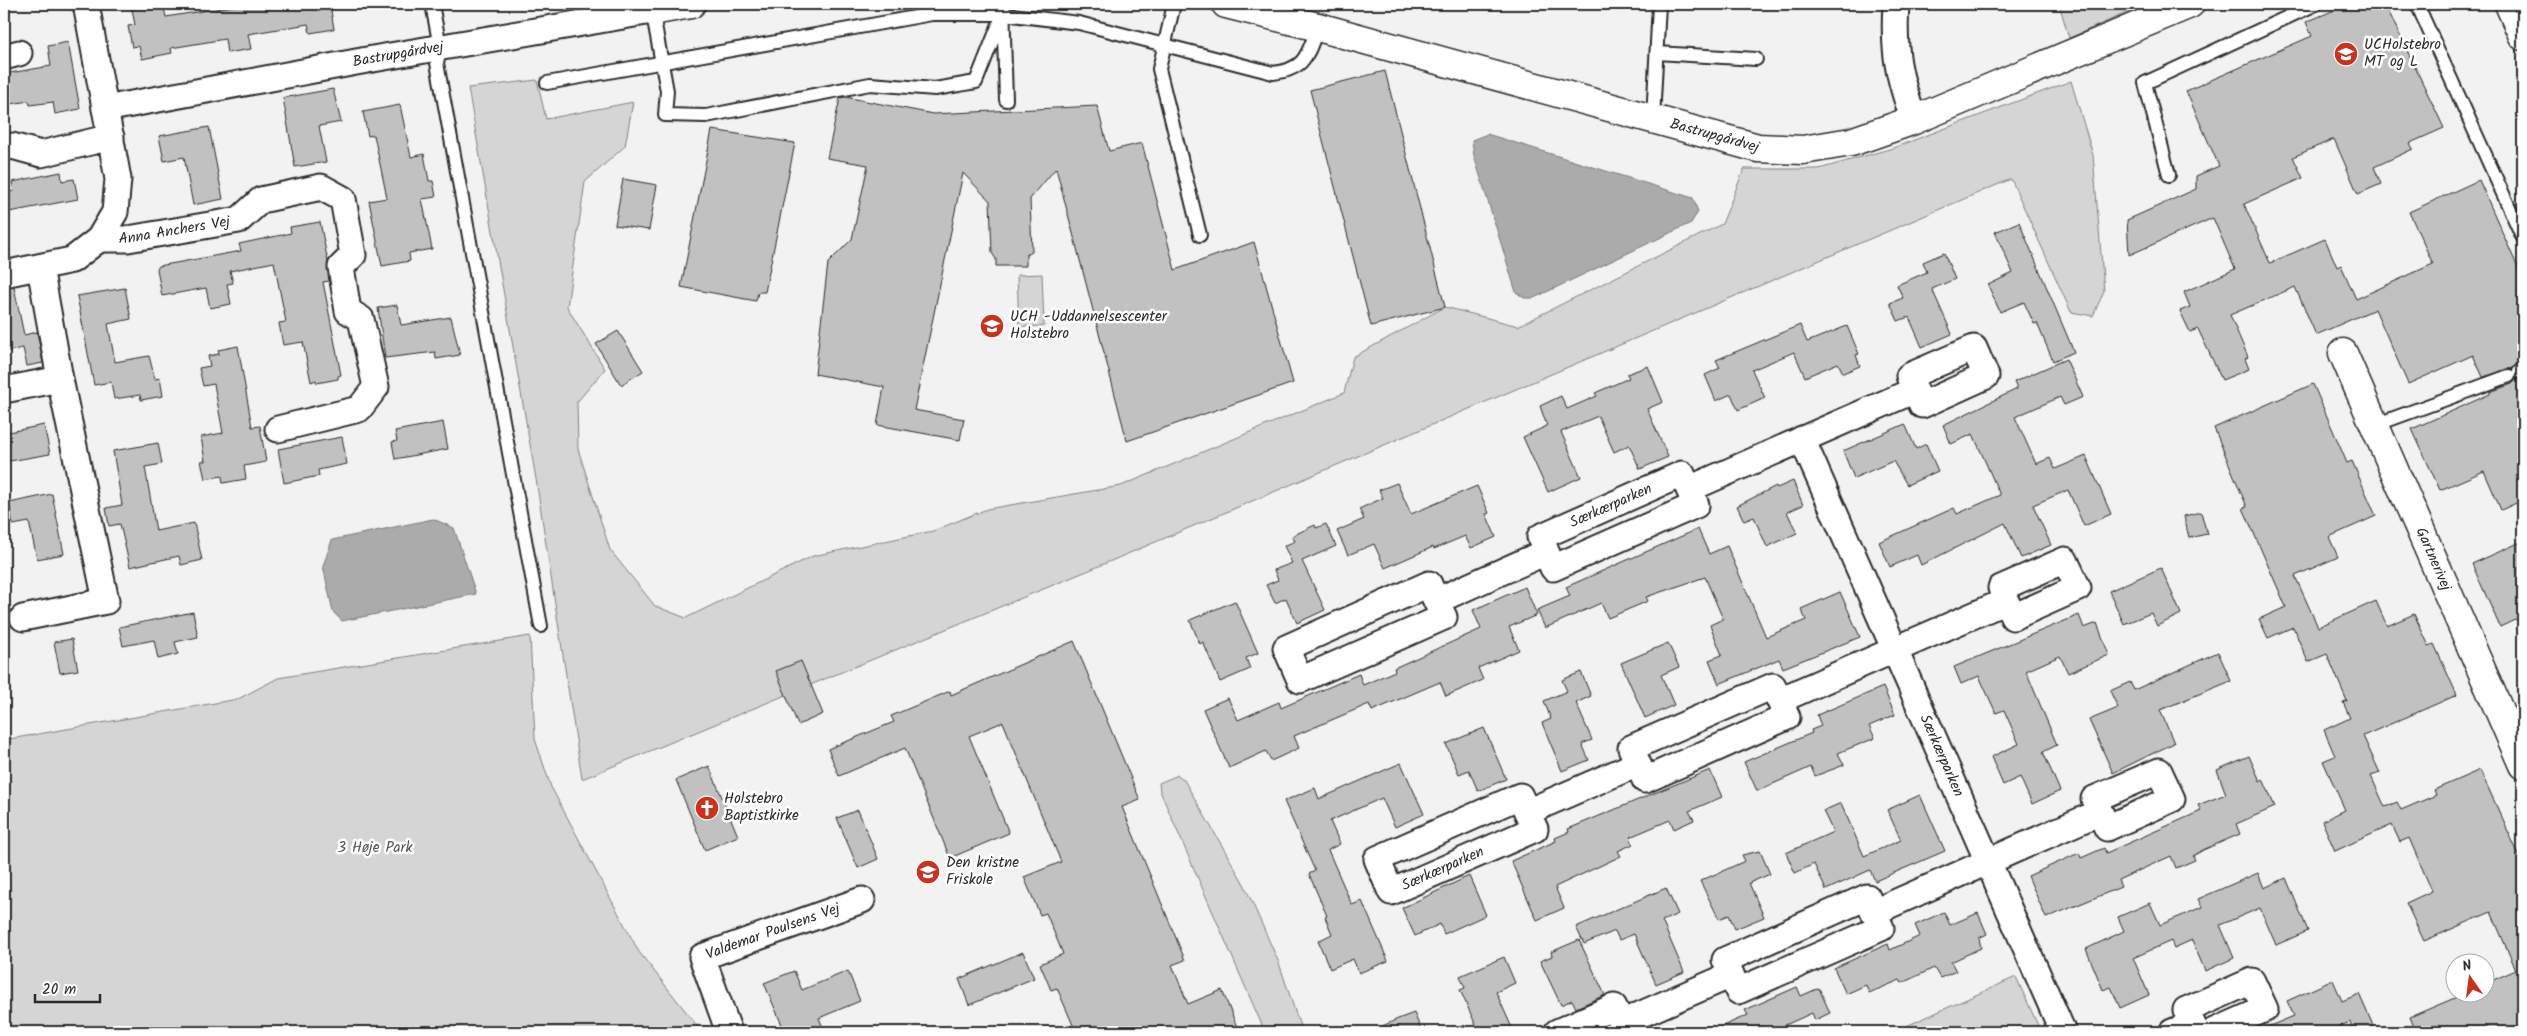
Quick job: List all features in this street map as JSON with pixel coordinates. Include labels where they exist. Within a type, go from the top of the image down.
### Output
[{"type":"street","name":"Anna Anchers Vej","points":[[4,274],[72,260],[99,239],[115,212],[118,179],[86,4]]},
{"type":"street","name":"Bastrupgårdvej","points":[[105,109],[652,7],[691,4]]},
{"type":"street","name":"Bastrupgårdvej","points":[[1226,4],[1318,27],[1758,148],[1803,150],[1852,142],[1914,120],[2190,4]]},
{"type":"street","points":[[1896,4],[1894,40],[1902,86],[1914,120]]},
{"type":"street","points":[[2509,4],[2523,36]]},
{"type":"street","points":[[4,148],[12,146],[41,154],[111,137]]},
{"type":"street","name":"Anna Anchers Vej","points":[[99,239],[128,239],[240,220],[261,200],[321,187],[342,199],[353,255],[341,267],[348,311],[361,319],[376,387],[359,409],[278,429]]},
{"type":"street","points":[[23,618],[106,601],[60,379],[40,267]]},
{"type":"street","name":"Gartnerivej","points":[[2343,353],[2523,766]]},
{"type":"street","points":[[4,390],[60,379]]},
{"type":"street","points":[[1436,601],[1546,552],[1553,568],[1678,513],[1696,505],[1689,489],[1915,390]]},
{"type":"street","name":"Særkærparken","points":[[1802,439],[2063,1032]]},
{"type":"street","name":"Særkærparken","points":[[1546,552],[1540,537],[1682,474],[1689,489]]},
{"type":"street","points":[[1429,584],[1436,601],[1444,617],[1300,680],[1286,648],[1429,584]]},
{"type":"street","points":[[1780,700],[2006,601]]},
{"type":"street","points":[[1773,686],[1780,700],[1787,717],[1644,780],[1631,748],[1773,686]]},
{"type":"street","points":[[1528,812],[1637,764]]},
{"type":"street","name":"Særkærparken","points":[[1520,796],[1528,812],[1535,829],[1391,892],[1377,859],[1520,796]]},
{"type":"street","points":[[1874,912],[2100,812]]},
{"type":"street","points":[[1867,897],[1874,912],[1881,928],[1738,991],[1725,960],[1867,897]]},
{"type":"street","name":"Valdemar Poulsens Vej","points":[[729,1032],[702,957],[862,900]]},
{"type":"street","points":[[1557,1032],[1614,1007],[1623,1028],[1731,975]]},
{"type":"lane","points":[[432,4],[440,48],[437,63],[541,626]]},
{"type":"lane","points":[[1174,4],[1159,69],[1200,235]]},
{"type":"lane","points":[[1653,119],[1659,4]]},
{"type":"lane","points":[[2169,175],[2145,83],[2316,4]]},
{"type":"lane","points":[[2417,4],[2523,238]]},
{"type":"lane","points":[[652,7],[666,91],[665,115],[706,116],[870,84],[935,89],[976,82],[1003,9]]},
{"type":"lane","points":[[1003,9],[1006,100]]},
{"type":"lane","points":[[547,83],[932,14],[1003,9],[1079,23],[1273,73],[1286,72],[1299,66],[1306,57],[1318,27]]},
{"type":"lane","points":[[1657,53],[1756,60]]},
{"type":"lane","points":[[2374,425],[2517,372]]},
{"type":"green space","points":[[2059,4],[2147,4],[2069,38]]},
{"type":"green space","points":[[537,80],[546,119],[633,102],[625,146],[585,182],[567,307],[605,369],[577,402],[578,449],[610,550],[655,606],[686,618],[813,556],[933,531],[987,509],[1121,486],[1344,393],[1353,357],[1445,307],[1518,326],[1722,224],[1744,169],[1819,169],[1893,148],[2071,81],[2093,155],[2104,291],[2093,316],[2071,312],[2011,179],[1092,569],[582,779],[536,479],[468,88]]},
{"type":"green space","points":[[1042,274],[1044,326],[1019,327],[1017,275]]},
{"type":"green space","name":"3 Høje Park","points":[[530,636],[535,739],[551,787],[639,952],[702,1032],[4,1032],[4,740],[238,699],[278,678]]},
{"type":"green space","points":[[1178,775],[1184,780],[1244,884],[1279,963],[1302,1032],[1265,1032],[1160,791],[1159,783]]},
{"type":"green space","points":[[2016,977],[2041,1032],[1893,1032]]},
{"type":"shaded area","points":[[1487,134],[1693,198],[1698,212],[1691,223],[1534,298],[1524,298],[1516,292],[1474,156],[1472,140]]},
{"type":"shaded area","points":[[433,519],[454,528],[476,594],[342,621],[333,612],[323,566],[332,540]]},
{"type":"building","points":[[131,4],[163,4],[166,17],[246,4],[330,4],[334,29],[310,33],[308,24],[248,34],[251,49],[227,53],[225,39],[171,48],[172,53],[142,59],[139,46],[132,47],[128,26],[135,25]]},
{"type":"building","points":[[2335,4],[2385,4],[2444,128],[2410,143],[2413,149],[2374,167],[2381,184],[2358,194],[2334,139],[2293,157],[2303,178],[2244,204],[2270,263],[2325,239],[2337,267],[2341,265],[2356,299],[2433,264],[2409,212],[2479,180],[2523,279],[2523,361],[2512,369],[2483,377],[2473,355],[2408,384],[2375,309],[2316,335],[2295,287],[2230,315],[2248,357],[2245,359],[2249,369],[2222,380],[2198,329],[2190,332],[2180,311],[2190,307],[2184,292],[2235,269],[2213,218],[2129,255],[2127,220],[2196,189],[2196,176],[2219,166],[2186,91],[2312,36],[2306,22],[2337,9]]},
{"type":"building","points":[[68,42],[80,109],[55,114],[53,102],[30,105],[29,101],[4,105],[4,74],[51,66],[48,46]]},
{"type":"building","points":[[1385,71],[1445,307],[1371,326],[1310,90]]},
{"type":"building","points":[[333,89],[341,122],[319,126],[326,162],[295,167],[283,98]]},
{"type":"building","points":[[845,97],[933,114],[1097,106],[1109,151],[1142,143],[1175,270],[1254,242],[1293,383],[1127,441],[1056,168],[1030,199],[1032,252],[1026,255],[1026,266],[996,266],[996,259],[992,253],[990,201],[963,173],[914,410],[964,419],[960,440],[877,425],[884,387],[815,374],[828,263],[852,239],[868,165],[827,158],[840,98]]},
{"type":"building","points":[[400,105],[411,157],[424,154],[429,181],[433,181],[436,197],[422,199],[432,249],[409,253],[410,261],[382,266],[369,201],[387,198],[374,135],[368,136],[363,112]]},
{"type":"building","points":[[209,127],[223,199],[193,205],[184,157],[164,161],[159,136]]},
{"type":"building","points":[[712,130],[795,143],[765,292],[758,292],[756,301],[681,287]]},
{"type":"building","points":[[61,172],[62,181],[74,179],[78,199],[4,213],[4,193],[14,191],[12,182]]},
{"type":"building","points":[[623,179],[657,185],[649,230],[615,225]]},
{"type":"building","points":[[320,222],[328,262],[329,281],[323,282],[341,375],[338,376],[338,379],[317,383],[316,380],[311,382],[303,342],[283,345],[279,323],[286,322],[274,262],[230,271],[233,283],[227,284],[231,304],[210,308],[206,288],[162,296],[157,269],[159,266],[241,251],[239,244],[291,233],[290,227]]},
{"type":"building","points":[[2019,222],[2074,352],[2053,361],[2037,323],[2034,324],[2024,302],[2000,312],[1988,285],[2013,273],[1995,232]]},
{"type":"building","points":[[1944,253],[1955,279],[1932,289],[1952,334],[1922,347],[1909,317],[1898,321],[1890,303],[1903,298],[1897,285],[1927,272],[1923,262]]},
{"type":"building","points":[[14,287],[24,335],[37,332],[43,363],[27,366],[23,348],[4,352],[4,288]]},
{"type":"building","points":[[125,288],[131,319],[108,324],[115,362],[149,356],[155,379],[160,378],[163,396],[141,400],[140,395],[114,399],[111,382],[94,385],[77,296]]},
{"type":"building","points":[[397,305],[401,325],[451,317],[460,355],[436,359],[435,352],[385,358],[378,308]]},
{"type":"building","points":[[1800,325],[1807,342],[1847,326],[1859,354],[1856,355],[1860,366],[1843,373],[1838,363],[1805,377],[1794,352],[1752,370],[1765,398],[1738,410],[1731,394],[1716,401],[1705,375],[1720,368],[1716,360]]},
{"type":"building","points":[[618,331],[643,371],[621,385],[596,344]]},
{"type":"building","points":[[238,346],[252,427],[260,426],[266,462],[244,466],[246,479],[223,483],[222,476],[205,479],[201,461],[205,461],[201,437],[223,433],[214,384],[203,386],[199,368],[210,366],[208,356],[219,354],[218,350]]},
{"type":"building","points":[[2066,359],[2083,397],[2064,405],[2060,397],[2015,417],[2036,464],[2050,458],[2055,469],[2086,456],[2111,514],[2084,526],[2068,490],[2033,505],[2051,545],[2021,558],[2005,523],[1921,565],[1917,555],[1890,567],[1879,542],[1954,508],[1957,514],[2000,495],[1973,434],[1951,444],[1943,425],[2017,389],[2014,382]]},
{"type":"building","points":[[1648,366],[1663,402],[1647,409],[1668,457],[1640,469],[1629,445],[1614,452],[1598,416],[1561,432],[1581,477],[1548,492],[1523,437],[1547,426],[1540,406],[1561,396],[1567,409],[1597,396],[1595,393],[1629,378],[1627,374]]},
{"type":"building","points":[[2523,379],[2523,500],[2501,510],[2484,471],[2440,490],[2412,429],[2490,394],[2490,392],[2512,384],[2516,380]]},
{"type":"building","points":[[2313,384],[2347,463],[2352,461],[2376,516],[2329,537],[2338,557],[2295,576],[2318,627],[2376,601],[2387,626],[2414,614],[2429,646],[2434,644],[2457,695],[2363,736],[2380,773],[2371,776],[2385,807],[2397,802],[2401,810],[2436,795],[2434,790],[2480,770],[2523,864],[2523,1032],[2416,1032],[2410,1017],[2444,1003],[2494,1004],[2494,980],[2516,970],[2491,912],[2424,941],[2406,903],[2432,891],[2409,838],[2400,842],[2392,825],[2335,851],[2322,821],[2345,810],[2323,761],[2335,756],[2324,730],[2350,718],[2343,702],[2347,701],[2327,654],[2308,662],[2293,627],[2268,638],[2259,619],[2286,607],[2243,508],[2247,507],[2214,428]]},
{"type":"building","points":[[443,422],[448,449],[395,459],[392,442],[397,441],[395,431]]},
{"type":"building","points":[[1905,424],[1916,449],[1926,444],[1938,471],[1907,485],[1893,461],[1854,478],[1843,451]]},
{"type":"building","points":[[44,425],[50,454],[4,462],[4,433]]},
{"type":"building","points":[[342,437],[347,464],[318,470],[319,476],[284,483],[278,449]]},
{"type":"building","points":[[158,443],[162,464],[145,467],[156,531],[194,523],[202,560],[181,565],[179,556],[130,567],[120,524],[109,526],[106,508],[122,505],[113,451]]},
{"type":"building","points":[[1793,481],[1803,505],[1787,512],[1797,533],[1767,547],[1754,517],[1744,521],[1737,506],[1776,486],[1777,488]]},
{"type":"building","points":[[1397,483],[1411,514],[1477,486],[1489,513],[1486,514],[1496,537],[1471,548],[1465,536],[1434,549],[1433,547],[1385,568],[1374,544],[1348,555],[1337,531],[1364,519],[1359,509],[1383,498],[1379,490]]},
{"type":"building","points":[[52,494],[64,554],[37,559],[29,522],[13,525],[9,503]]},
{"type":"building","points":[[2201,512],[2207,534],[2189,538],[2184,516]]},
{"type":"building","points":[[1326,524],[1336,546],[1302,561],[1325,610],[1297,623],[1286,598],[1275,603],[1266,585],[1278,580],[1274,570],[1292,563],[1284,546],[1295,541],[1292,536],[1315,525],[1316,528]]},
{"type":"building","points":[[1698,529],[1709,554],[1727,546],[1766,637],[1806,620],[1801,609],[1840,592],[1860,637],[1783,668],[1779,659],[1719,684],[1709,660],[1722,655],[1710,625],[1723,619],[1705,577],[1646,597],[1648,601],[1608,618],[1601,603],[1545,628],[1537,610],[1570,596],[1566,587]]},
{"type":"building","points":[[2523,541],[2523,616],[2500,627],[2472,564]]},
{"type":"building","points":[[2161,568],[2181,614],[2157,626],[2151,613],[2124,624],[2109,591]]},
{"type":"building","points":[[1525,587],[1537,615],[1509,627],[1519,650],[1478,668],[1483,680],[1446,696],[1440,682],[1372,711],[1369,704],[1294,736],[1299,748],[1271,761],[1266,751],[1229,768],[1203,709],[1228,698],[1238,720],[1279,702],[1281,708],[1359,674],[1363,685],[1395,671],[1394,668],[1481,629],[1473,610]]},
{"type":"building","points":[[1235,601],[1258,653],[1246,658],[1250,669],[1220,682],[1203,642],[1200,644],[1190,620]]},
{"type":"building","points":[[193,612],[198,637],[175,642],[178,654],[158,659],[154,640],[123,646],[119,627]]},
{"type":"building","points":[[2079,615],[2084,628],[2097,623],[2109,655],[2068,673],[2060,656],[2026,671],[2057,745],[2043,752],[2060,791],[2032,804],[2020,777],[2003,785],[1991,757],[2019,744],[2004,710],[1996,713],[1979,676],[1961,684],[1954,667]]},
{"type":"building","points":[[72,639],[78,670],[60,673],[54,642]]},
{"type":"building","points":[[1074,641],[1140,800],[1122,807],[1185,960],[1172,965],[1188,1004],[1222,990],[1239,1032],[1076,1032],[1057,988],[1051,990],[1040,964],[1063,954],[1046,913],[1040,915],[1024,877],[1061,862],[1003,722],[969,736],[1009,833],[950,858],[905,748],[839,776],[828,749],[894,722],[891,716],[950,691],[951,695]]},
{"type":"building","points":[[1668,643],[1679,667],[1661,675],[1674,705],[1645,718],[1621,663]]},
{"type":"building","points":[[2218,652],[2231,681],[2160,710],[2174,743],[2113,773],[2089,720],[2118,708],[2110,691],[2130,682],[2134,690]]},
{"type":"building","points":[[801,661],[823,714],[798,725],[776,671]]},
{"type":"building","points":[[1581,672],[1591,696],[1576,703],[1592,740],[1582,744],[1589,760],[1562,771],[1542,723],[1551,719],[1544,701],[1567,691],[1562,680]]},
{"type":"building","points":[[1883,687],[1895,715],[1869,726],[1875,738],[1838,753],[1844,765],[1815,776],[1811,767],[1757,791],[1744,762],[1812,733],[1811,730],[1821,726],[1817,715]]},
{"type":"building","points":[[1484,728],[1506,779],[1478,791],[1469,770],[1459,774],[1446,744]]},
{"type":"building","points":[[2249,756],[2260,781],[2263,779],[2275,807],[2236,824],[2240,834],[2203,850],[2193,856],[2195,860],[2176,868],[2171,856],[2118,880],[2121,887],[2046,918],[2028,876],[2079,853],[2081,858],[2104,848],[2106,853],[2201,811],[2198,805],[2226,794],[2217,770]]},
{"type":"building","points":[[1401,763],[1424,814],[1395,827],[1382,798],[1330,821],[1340,844],[1328,850],[1352,905],[1362,901],[1388,961],[1359,973],[1353,959],[1330,969],[1318,941],[1332,934],[1325,917],[1327,916],[1309,874],[1315,871],[1284,801],[1315,788],[1319,799]]},
{"type":"building","name":"Holstebro Baptistkirke","points":[[709,766],[738,836],[705,850],[676,780]]},
{"type":"building","points":[[1710,770],[1722,797],[1689,811],[1694,820],[1674,829],[1670,820],[1630,837],[1633,844],[1618,851],[1621,856],[1555,887],[1564,908],[1537,920],[1511,861],[1556,841],[1555,838],[1569,832],[1568,829]]},
{"type":"building","points":[[1920,795],[1945,851],[1875,881],[1870,870],[1826,890],[1814,864],[1795,873],[1786,853],[1833,832],[1823,811],[1841,803],[1864,856],[1901,840],[1887,810]]},
{"type":"building","points":[[858,810],[878,859],[858,868],[837,818]]},
{"type":"building","points":[[1760,851],[1770,874],[1749,883],[1764,917],[1735,929],[1729,915],[1719,919],[1700,881],[1745,861],[1742,855]]},
{"type":"building","points":[[2258,873],[2264,888],[2286,878],[2308,931],[2276,945],[2260,908],[2220,925],[2234,958],[2205,971],[2192,940],[2174,948],[2171,941],[2133,958],[2149,995],[2120,1008],[2111,987],[2103,990],[2086,949],[2124,931],[2118,917],[2150,903],[2160,925],[2202,907],[2198,899]]},
{"type":"building","points":[[1469,876],[1486,915],[1444,934],[1440,924],[1415,936],[1402,908]]},
{"type":"building","points":[[1666,888],[1678,914],[1662,921],[1684,972],[1656,984],[1634,934],[1619,940],[1615,931],[1584,944],[1576,927]]},
{"type":"building","points":[[1944,912],[1950,925],[1978,913],[1987,934],[1979,938],[1981,948],[1951,962],[1956,971],[1940,978],[1934,968],[1902,983],[1900,980],[1869,993],[1866,985],[1846,994],[1834,968],[1888,944],[1890,950],[1920,936],[1915,925]]},
{"type":"building","points":[[1579,940],[1605,995],[1576,1008],[1572,1000],[1561,1005],[1540,961],[1552,956],[1551,952]]},
{"type":"building","points":[[1023,952],[1034,978],[969,1005],[959,979]]},
{"type":"building","points":[[1504,957],[1515,983],[1496,992],[1512,1028],[1503,1032],[1479,1032],[1460,990],[1465,988],[1460,976]]},
{"type":"building","points":[[794,971],[802,990],[848,971],[860,1001],[819,1018],[825,1032],[785,1032],[764,983]]},
{"type":"building","points":[[2333,980],[2342,1001],[2359,994],[2376,1032],[2354,1032],[2350,1022],[2326,1032],[2255,1032],[2294,1016],[2287,1001]]},
{"type":"building","points":[[1797,987],[1801,996],[1819,988],[1830,1013],[1815,1020],[1812,1013],[1770,1032],[1709,1032],[1748,1015],[1745,1010]]},
{"type":"building","points":[[1414,1013],[1422,1032],[1369,1032],[1398,1019]]},
{"type":"place","name":"UCHolstebro MT og L","points":[[2346,54]]},
{"type":"place","name":"UCH -Uddannelsescenter Holstebro","points":[[992,326]]},
{"type":"place","name":"Holstebro Baptistkirke","points":[[707,808]]},
{"type":"place","name":"Den kristne Friskole","points":[[928,872]]}]
